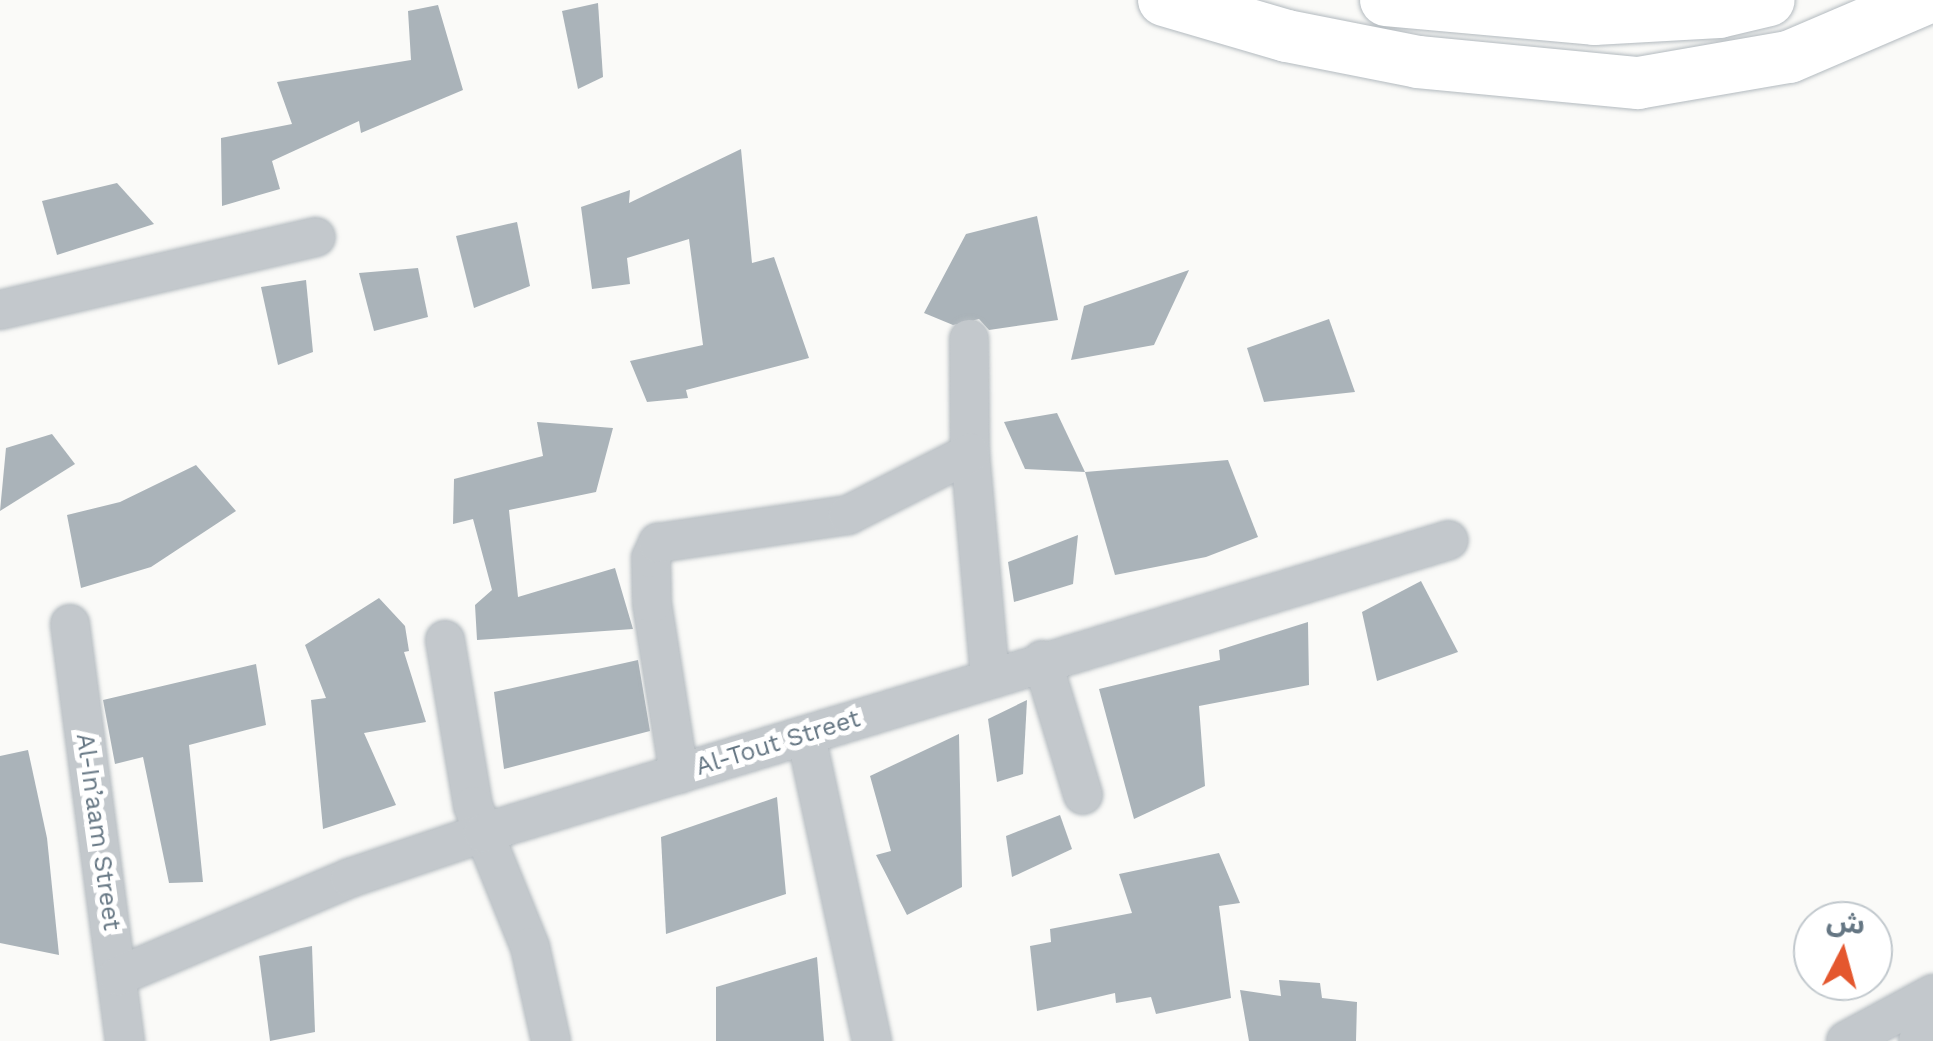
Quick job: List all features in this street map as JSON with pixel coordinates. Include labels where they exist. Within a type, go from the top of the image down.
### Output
[{"type":"main road","points":[[1164,0],[1288,36],[1418,62],[1623,83],[1690,78],[1789,56],[1922,0]]},
{"type":"main road","points":[[1386,0],[1594,19],[1719,12],[1768,0]]},
{"type":"street","points":[[0,310],[316,237]]},
{"type":"street","points":[[969,339],[970,453],[990,676]]},
{"type":"street","points":[[679,774],[652,603],[651,558],[658,544],[848,515],[970,453]]},
{"type":"street","name":"Al-Tout Street","points":[[118,976],[350,878],[483,834],[1042,660],[1449,540]]},
{"type":"street","name":"Al-In’aam Street","points":[[70,624],[125,1041]]},
{"type":"street","points":[[444,640],[464,767],[483,834],[530,947],[551,1041]]},
{"type":"street","points":[[1042,660],[1083,794]]},
{"type":"street","points":[[806,736],[872,1041]]},
{"type":"street","points":[[1846,1041],[1933,994]]},
{"type":"street","points":[[1918,1041],[1933,1021]]},
{"type":"building","points":[[598,3],[603,77],[578,89],[562,11]]},
{"type":"building","points":[[438,5],[463,90],[361,133],[359,121],[272,161],[280,189],[222,206],[221,138],[292,124],[277,82],[411,60],[408,11]]},
{"type":"building","points":[[741,149],[752,263],[774,257],[809,358],[686,390],[688,398],[647,402],[630,361],[703,345],[689,239],[627,258],[630,284],[592,289],[581,207],[630,190],[629,203]]},
{"type":"building","points":[[117,183],[154,224],[57,255],[42,201]]},
{"type":"building","points":[[1037,216],[1058,320],[989,330],[979,319],[953,325],[924,313],[966,234]]},
{"type":"building","points":[[517,222],[530,286],[474,308],[456,236]]},
{"type":"building","points":[[418,268],[428,317],[374,331],[359,273]]},
{"type":"building","points":[[1189,270],[1154,345],[1071,360],[1084,306]]},
{"type":"building","points":[[306,280],[313,352],[278,365],[261,287]]},
{"type":"building","points":[[1329,319],[1355,392],[1264,402],[1247,348]]},
{"type":"building","points":[[1057,413],[1085,472],[1025,469],[1004,422]]},
{"type":"building","points":[[537,422],[613,428],[596,492],[509,510],[518,597],[615,568],[633,629],[477,640],[475,605],[492,590],[473,519],[453,524],[454,479],[543,456]]},
{"type":"building","points":[[52,434],[75,464],[0,511],[6,448]]},
{"type":"building","points":[[1228,460],[1258,537],[1206,557],[1115,575],[1085,472]]},
{"type":"building","points":[[196,465],[236,511],[151,567],[81,588],[67,515],[120,502]]},
{"type":"building","points":[[1078,535],[1073,584],[1014,602],[1008,562]]},
{"type":"building","points":[[1421,581],[1458,652],[1377,681],[1362,612]]},
{"type":"building","points":[[379,598],[405,626],[409,651],[404,652],[426,722],[364,733],[396,805],[323,829],[311,700],[326,698],[305,645]]},
{"type":"building","points":[[1308,622],[1309,685],[1199,706],[1205,786],[1134,819],[1099,689],[1220,660],[1219,650]]},
{"type":"building","points":[[638,660],[650,731],[504,769],[494,692]]},
{"type":"building","points":[[256,664],[266,725],[189,745],[203,882],[169,883],[143,757],[115,764],[103,700]]},
{"type":"building","points":[[1027,700],[1023,774],[997,782],[988,719]]},
{"type":"building","points":[[959,734],[962,887],[907,915],[876,855],[891,851],[870,776]]},
{"type":"building","points":[[28,750],[47,838],[59,955],[0,943],[0,756]]},
{"type":"building","points":[[777,797],[786,894],[666,934],[661,837]]},
{"type":"building","points":[[1060,815],[1072,849],[1012,877],[1006,836]]},
{"type":"building","points":[[1219,853],[1240,903],[1219,906],[1231,998],[1156,1014],[1151,997],[1116,1003],[1115,993],[1037,1011],[1030,946],[1051,942],[1050,929],[1132,913],[1119,874]]},
{"type":"building","points":[[312,946],[315,1032],[270,1041],[259,956]]},
{"type":"building","points":[[817,957],[824,1041],[716,1041],[716,987]]},
{"type":"building","points":[[1279,980],[1320,983],[1322,998],[1357,1002],[1356,1041],[1249,1041],[1240,990],[1281,996]]}]
